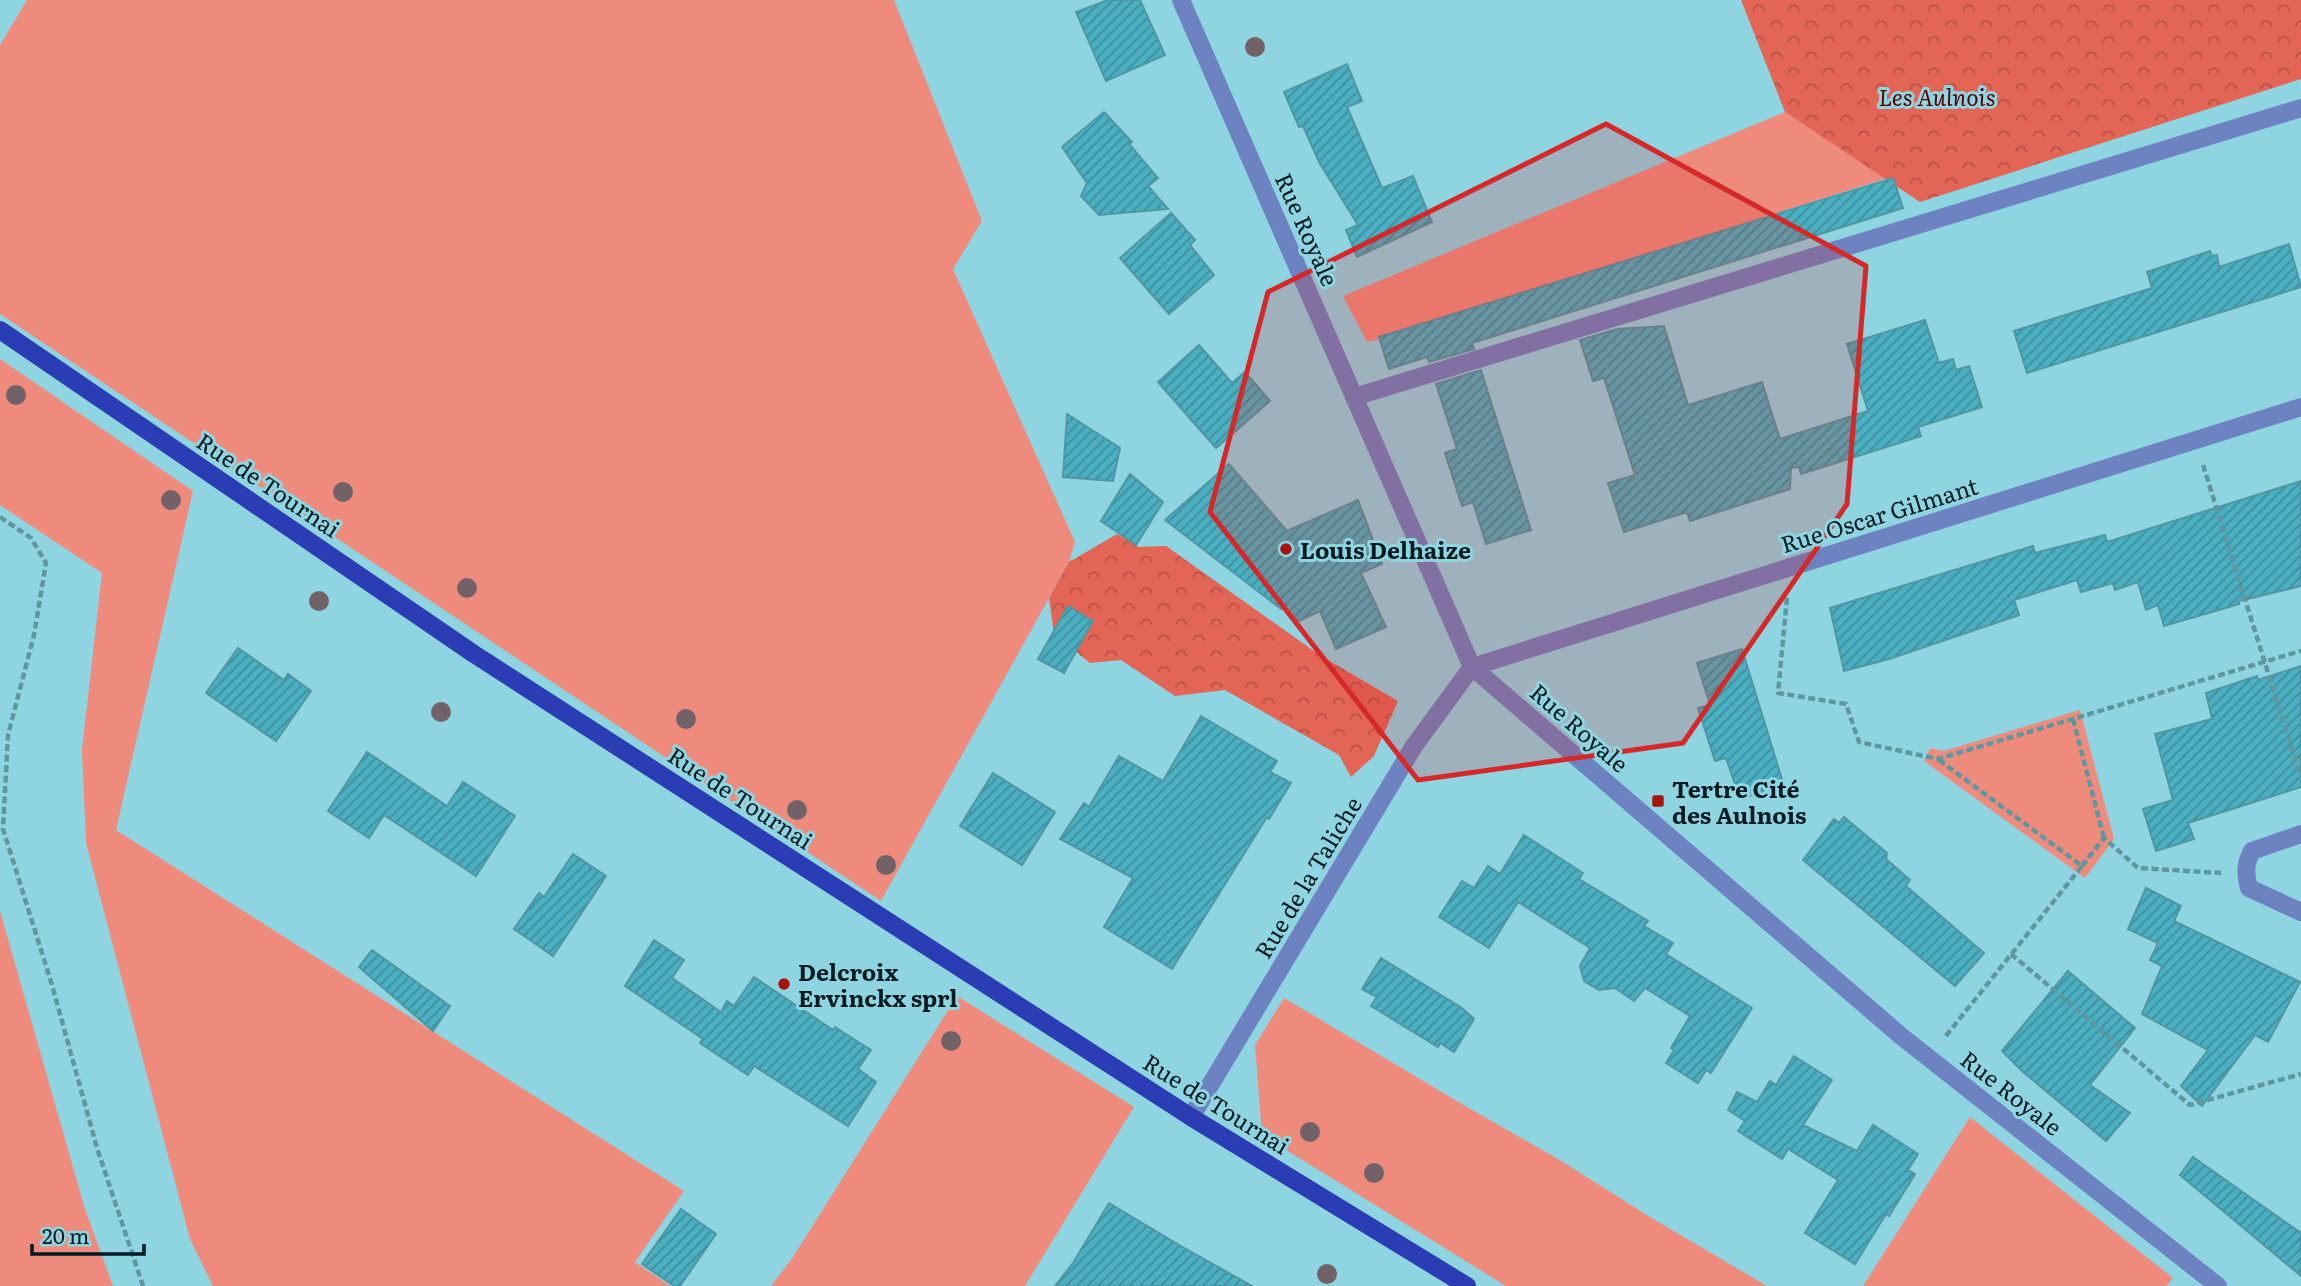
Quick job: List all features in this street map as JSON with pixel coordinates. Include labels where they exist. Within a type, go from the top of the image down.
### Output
[{"type":"main road","name":"Rue de Tournai","points":[[0,330],[474,653],[1191,1117],[1467,1286]]},
{"type":"street","name":"Rue Royale","points":[[1181,0],[1472,667],[1928,1058],[2218,1286]]},
{"type":"street","points":[[1354,397],[2301,108]]},
{"type":"street","name":"Rue Oscar Gilmant","points":[[1472,667],[2301,407]]},
{"type":"street","name":"Rue de la Taliche","points":[[1191,1117],[1414,746],[1472,667]]},
{"type":"street","points":[[2301,834],[2252,850],[2246,861],[2245,875],[2249,888],[2301,912]]},
{"type":"path","points":[[2196,440],[2301,778]]},
{"type":"path","points":[[0,517],[31,538],[46,563],[34,635],[8,735],[3,829],[52,985],[97,1148],[144,1286]]},
{"type":"path","points":[[1790,568],[1778,693],[1846,704],[1859,742],[1938,760],[2082,866]]},
{"type":"path","points":[[1938,760],[2301,652]]},
{"type":"path","points":[[2073,719],[2104,838],[2138,867],[2245,875]]},
{"type":"path","points":[[1928,1058],[2104,838]]},
{"type":"path","points":[[2011,954],[2190,1105],[2301,1074]]},
{"type":"highlighted area","points":[[1606,124],[1866,266],[1847,504],[1683,743],[1418,780],[1210,512],[1268,292]]},
{"type":"shaded area","points":[[27,0],[894,0],[982,221],[953,269],[1075,542],[1069,562],[881,901],[0,314],[0,45]]},
{"type":"shaded area","points":[[1785,112],[1887,178],[1367,342],[1343,296]]},
{"type":"shaded area","points":[[0,359],[193,491],[116,830],[684,1191],[635,1262],[670,1286],[213,1286],[190,1239],[86,843],[82,750],[102,573],[0,505]]},
{"type":"shaded area","points":[[2080,710],[2114,839],[2085,878],[1924,761],[1930,748],[1944,751]]},
{"type":"shaded area","points":[[0,911],[85,1209],[113,1286],[0,1286]]},
{"type":"shaded area","points":[[957,996],[1134,1107],[1025,1286],[771,1286],[793,1257]]},
{"type":"shaded area","points":[[1284,998],[1767,1286],[1506,1286],[1262,1135],[1255,1045]]},
{"type":"shaded area","points":[[1970,1117],[2173,1278],[2166,1286],[1863,1286]]},
{"type":"green space","name":"Les Aulnois","points":[[1741,0],[2301,0],[2301,79],[1920,202],[1785,112]]},
{"type":"green space","points":[[1117,534],[1139,547],[1166,546],[1321,656],[1398,701],[1374,756],[1351,777],[1339,755],[1225,690],[1175,696],[1121,660],[1090,663],[1054,634],[1049,598],[1069,562]]},
{"type":"building","points":[[1108,0],[1140,0],[1165,55],[1106,81],[1076,12]]},
{"type":"building","points":[[1347,64],[1362,101],[1347,107],[1382,188],[1413,176],[1432,222],[1357,257],[1346,230],[1358,225],[1319,162],[1303,126],[1299,127],[1284,92]]},
{"type":"building","points":[[1104,112],[1132,142],[1129,144],[1158,178],[1148,186],[1168,209],[1099,215],[1081,196],[1087,183],[1062,147]]},
{"type":"building","points":[[1893,178],[1903,208],[1472,343],[1474,349],[1429,362],[1427,357],[1389,369],[1379,337]]},
{"type":"building","points":[[1171,213],[1195,240],[1190,245],[1214,275],[1169,314],[1120,258]]},
{"type":"building","points":[[2289,244],[2301,287],[2027,373],[2014,331],[2152,288],[2147,272],[2210,251],[2212,256],[2217,255],[2219,267]]},
{"type":"building","points":[[1925,320],[1939,363],[1953,359],[1956,370],[1969,366],[1982,407],[1918,427],[1921,436],[1801,474],[1799,467],[1791,468],[1790,489],[1690,521],[1687,512],[1624,532],[1608,483],[1635,475],[1604,378],[1593,381],[1580,340],[1617,329],[1664,326],[1688,405],[1762,382],[1780,439],[1868,411],[1847,344]]},
{"type":"building","points":[[1199,345],[1232,383],[1245,372],[1270,401],[1216,448],[1158,382]]},
{"type":"building","points":[[1481,370],[1531,530],[1486,544],[1473,502],[1462,506],[1445,453],[1457,449],[1436,384]]},
{"type":"building","points":[[1067,414],[1120,448],[1113,481],[1063,477]]},
{"type":"building","name":"Louis Delhaize","points":[[1229,464],[1287,531],[1358,500],[1382,564],[1361,573],[1386,627],[1336,649],[1320,611],[1299,621],[1165,520]]},
{"type":"building","points":[[1130,474],[1163,502],[1136,545],[1101,521]]},
{"type":"building","points":[[2301,481],[2301,586],[2239,601],[2239,604],[2164,626],[2158,605],[2146,610],[2138,582],[2115,590],[2113,583],[2081,592],[2077,580],[2014,600],[2019,615],[1889,659],[1844,671],[1830,608],[2033,546],[2035,553],[2105,535],[2107,542]]},
{"type":"building","points":[[1068,606],[1093,621],[1064,673],[1038,659]]},
{"type":"building","points":[[238,648],[284,680],[288,674],[311,691],[276,741],[206,693]]},
{"type":"building","points":[[1742,649],[1784,786],[1740,799],[1726,758],[1715,761],[1698,708],[1710,705],[1697,663]]},
{"type":"building","points":[[2301,666],[2301,787],[2188,823],[2194,839],[2156,851],[2143,809],[2173,800],[2155,734],[2212,719],[2206,693],[2257,676],[2258,680]]},
{"type":"building","points":[[1201,716],[1277,761],[1270,772],[1291,783],[1172,969],[1104,927],[1133,878],[1060,839],[1084,803],[1089,807],[1119,756],[1163,781]]},
{"type":"building","points":[[367,752],[447,806],[463,782],[515,816],[476,876],[384,815],[369,838],[328,811]]},
{"type":"building","points":[[993,773],[1055,812],[1022,865],[960,826]]},
{"type":"building","points":[[1844,817],[1887,853],[1886,859],[1910,880],[1906,886],[1984,953],[1955,986],[1803,860],[1834,819],[1839,823]]},
{"type":"building","points":[[1524,835],[1583,873],[1579,879],[1648,921],[1644,926],[1673,943],[1666,954],[1752,1008],[1711,1073],[1706,1070],[1698,1083],[1666,1063],[1674,1050],[1671,1048],[1690,1016],[1645,988],[1634,1001],[1615,988],[1599,990],[1584,981],[1580,966],[1590,948],[1518,902],[1489,948],[1439,917],[1462,881],[1474,888],[1488,866],[1500,874]]},
{"type":"building","points":[[573,854],[606,876],[553,956],[514,929],[539,893],[544,897]]},
{"type":"building","points":[[2146,888],[2181,906],[2174,921],[2300,982],[2268,1042],[2255,1035],[2202,1106],[2181,1086],[2208,1050],[2142,1014],[2162,966],[2150,960],[2158,943],[2128,929]]},
{"type":"building","points":[[654,940],[684,960],[672,978],[721,1012],[727,1001],[734,1006],[754,977],[833,1030],[835,1027],[871,1050],[858,1069],[876,1082],[848,1126],[754,1066],[748,1075],[700,1043],[703,1039],[625,986]]},
{"type":"building","points":[[372,950],[450,1006],[433,1031],[359,967]]},
{"type":"building","points":[[1381,958],[1462,1008],[1474,1019],[1454,1052],[1440,1043],[1438,1047],[1371,1006],[1377,997],[1362,989]]},
{"type":"building","points":[[2068,971],[2135,1028],[2090,1085],[2130,1113],[2106,1141],[2002,1051]]},
{"type":"building","points":[[1794,1056],[1832,1080],[1803,1125],[1857,1151],[1873,1125],[1918,1154],[1908,1170],[1915,1174],[1855,1264],[1805,1233],[1838,1180],[1788,1149],[1782,1159],[1738,1131],[1745,1121],[1728,1110],[1737,1092],[1757,1102],[1770,1081],[1776,1085]]},
{"type":"building","points":[[2193,1157],[2301,1233],[2301,1276],[2180,1175]]},
{"type":"building","points":[[1109,1203],[1252,1286],[1055,1286],[1073,1263]]},
{"type":"building","points":[[681,1209],[716,1234],[680,1286],[674,1286],[642,1264]]},
{"type":"place","name":"Louis Delhaize","points":[[1286,549]]},
{"type":"place","name":"Tertre Cité des Aulnois","points":[[1658,801]]},
{"type":"place","name":"Delcroix Ervinckx sprl","points":[[784,984]]}]
